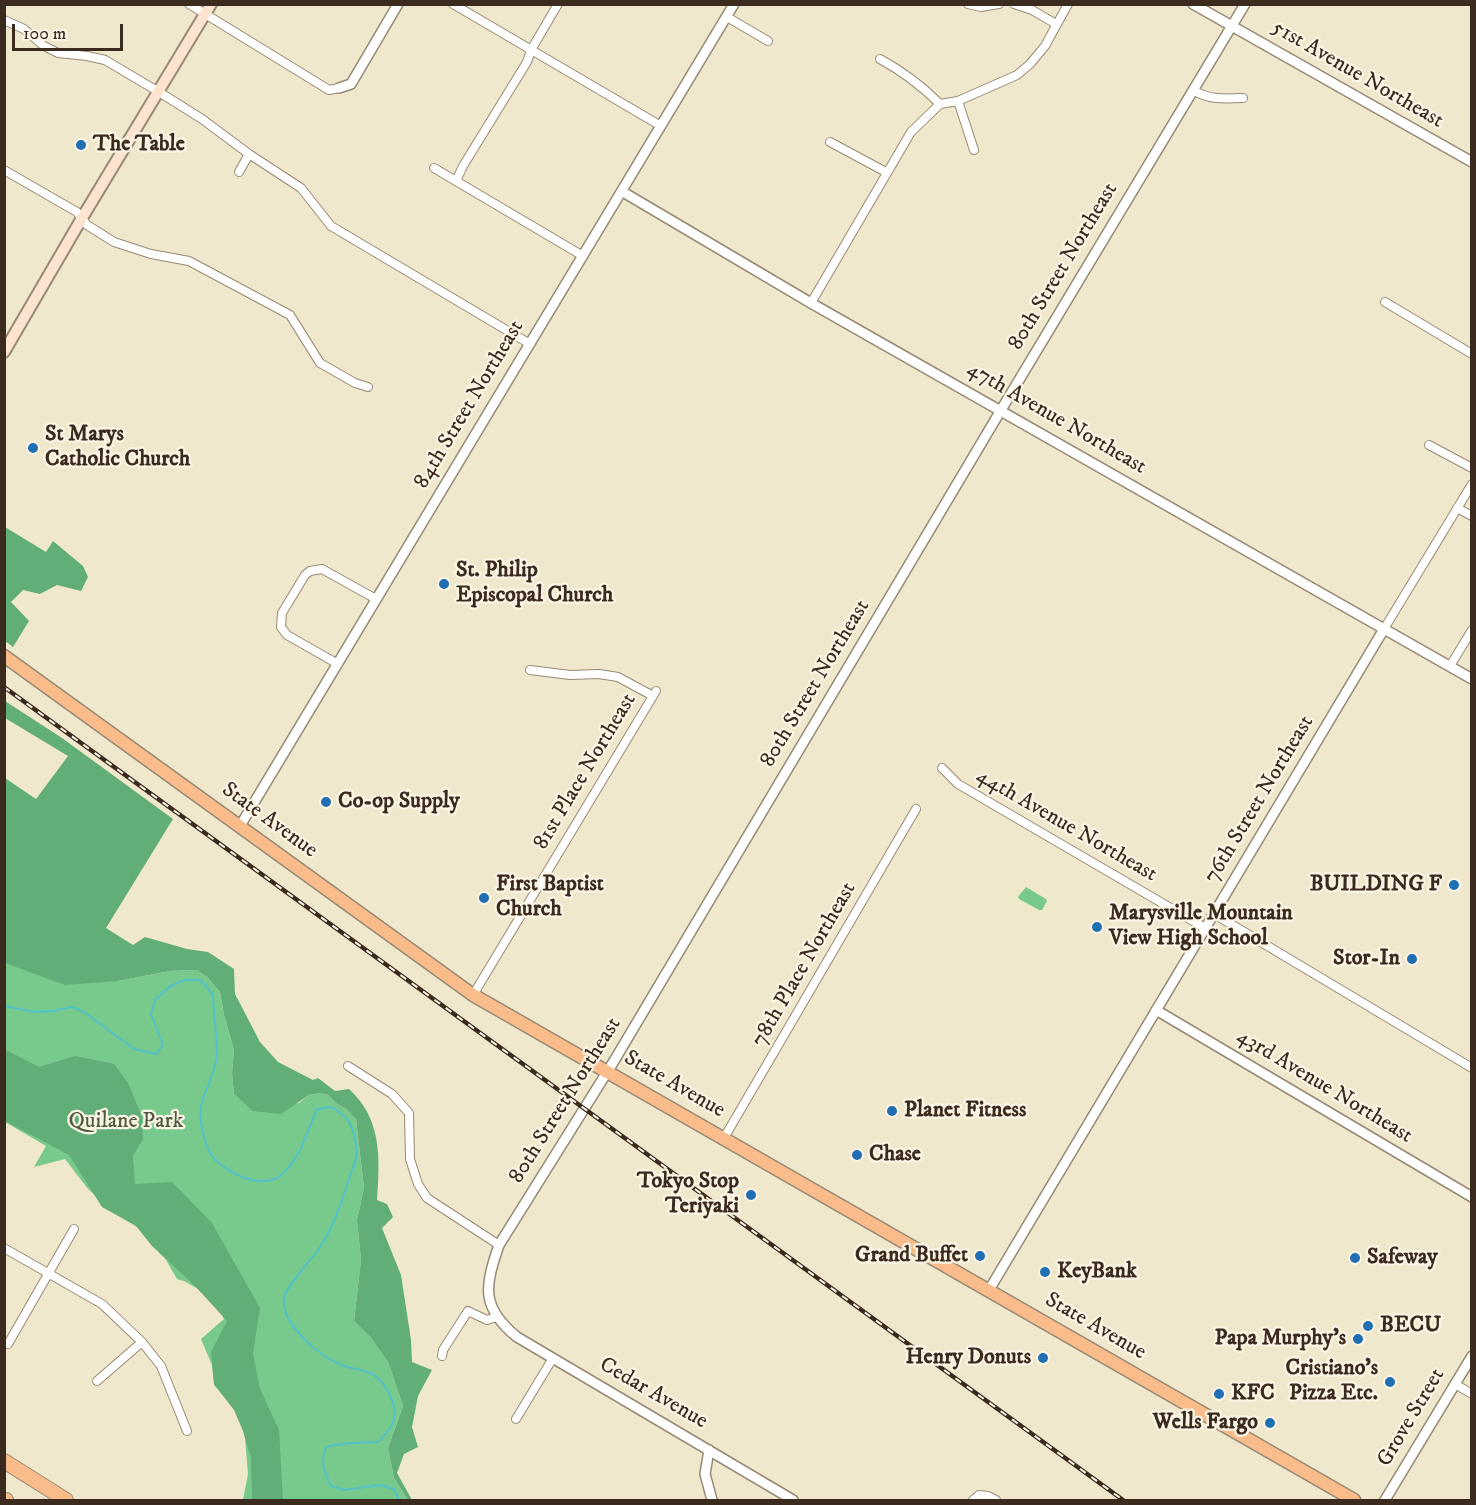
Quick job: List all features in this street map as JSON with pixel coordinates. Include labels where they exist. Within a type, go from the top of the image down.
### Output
[{"type":"highway","points":[[4,1463],[66,1500]]},
{"type":"main road","points":[[4,352],[208,9]]},
{"type":"main road","name":"State Avenue","points":[[4,656],[473,995],[1354,1500]]},
{"type":"street","points":[[189,4],[208,9],[329,90],[351,84],[398,4]]},
{"type":"street","points":[[453,4],[661,126]]},
{"type":"street","points":[[456,181],[527,62],[531,50],[558,4]]},
{"type":"street","name":"84th Street Northeast","points":[[240,826],[734,4]]},
{"type":"street","points":[[968,4],[981,6],[999,4]]},
{"type":"street","points":[[1014,4],[1032,10],[1056,24]]},
{"type":"street","points":[[811,303],[911,132],[940,104],[958,101],[1017,75],[1030,64],[1044,46],[1068,4]]},
{"type":"street","name":"51st Avenue Northeast","points":[[1193,4],[1470,159]]},
{"type":"street","name":"80th Street Northeast","points":[[497,1317],[489,1298],[488,1285],[499,1245],[608,1071],[1245,4]]},
{"type":"street","points":[[726,17],[768,41]]},
{"type":"street","points":[[4,20],[24,29],[44,46],[58,53],[105,60],[159,92],[301,188],[331,226],[530,344]]},
{"type":"street","points":[[880,59],[926,90],[940,104]]},
{"type":"street","points":[[1193,90],[1203,96],[1218,99],[1243,98]]},
{"type":"street","points":[[958,101],[974,150]]},
{"type":"street","points":[[830,142],[886,172]]},
{"type":"street","points":[[239,172],[249,154]]},
{"type":"street","points":[[434,168],[583,256]]},
{"type":"street","points":[[4,170],[77,212],[87,225],[114,242],[151,254],[189,261],[290,315],[320,363],[355,383],[368,387]]},
{"type":"street","name":"47th Avenue Northeast","points":[[623,192],[811,303],[1472,679]]},
{"type":"street","points":[[1385,302],[1472,354]]},
{"type":"street","points":[[1430,445],[1472,468]]},
{"type":"street","name":"76th Street Northeast","points":[[989,1290],[1472,484]]},
{"type":"street","points":[[1457,508],[1472,516]]},
{"type":"street","points":[[338,664],[287,635],[280,622],[282,613],[305,575],[315,569],[327,572],[376,599]]},
{"type":"street","points":[[1450,666],[1472,630]]},
{"type":"street","name":"81st Place Northeast","points":[[473,995],[655,694],[618,677],[599,674],[570,675],[530,670]]},
{"type":"street","name":"44th Avenue Northeast","points":[[942,768],[958,784],[1205,928]]},
{"type":"street","name":"78th Place Northeast","points":[[724,1138],[916,809]]},
{"type":"street","points":[[1214,914],[1472,1068]]},
{"type":"street","name":"43rd Avenue Northeast","points":[[1156,1010],[1472,1197]]},
{"type":"street","points":[[348,1066],[392,1094],[409,1113],[410,1159],[418,1184],[427,1198],[499,1245]]},
{"type":"street","points":[[8,1344],[74,1229]]},
{"type":"street","points":[[4,1248],[102,1304],[142,1342],[160,1366],[187,1431]]},
{"type":"street","points":[[442,1356],[443,1350],[468,1311],[488,1320],[497,1317]]},
{"type":"street","name":"Cedar Avenue","points":[[497,1317],[517,1337],[793,1500]]},
{"type":"street","points":[[97,1381],[142,1342]]},
{"type":"street","name":"Grove Street","points":[[1385,1500],[1472,1356]]},
{"type":"street","points":[[516,1419],[553,1358]]},
{"type":"street","points":[[1455,1384],[1472,1394]]},
{"type":"street","points":[[709,1450],[705,1474],[712,1500]]},
{"type":"street","points":[[976,1498],[988,1496],[996,1500]]},
{"type":"green space","points":[[5,527],[46,552],[53,541],[83,566],[88,577],[81,591],[57,585],[40,594],[23,590],[11,602],[29,621],[13,647],[5,641]]},
{"type":"green space","points":[[5,701],[62,738],[173,819],[106,928],[133,945],[145,937],[187,949],[208,952],[234,969],[235,994],[260,1042],[278,1062],[313,1080],[318,1078],[335,1091],[349,1089],[368,1113],[378,1154],[377,1200],[387,1204],[393,1217],[382,1228],[401,1275],[412,1362],[432,1370],[418,1396],[412,1427],[418,1447],[404,1454],[397,1473],[412,1500],[408,1500],[394,1478],[388,1448],[403,1406],[388,1362],[371,1338],[354,1321],[361,1260],[357,1220],[364,1188],[356,1119],[328,1095],[321,1093],[309,1095],[281,1114],[252,1111],[234,1094],[232,1074],[234,1050],[220,992],[207,977],[197,970],[170,971],[118,981],[65,985],[5,963],[5,778],[36,799],[68,756],[5,718]]},
{"type":"green space","points":[[1026,887],[1046,899],[1042,910],[1019,899],[1018,897]]},
{"type":"green space","name":"Quilane Park","points":[[5,963],[24,969],[118,981],[170,971],[197,970],[207,977],[220,992],[234,1050],[232,1074],[234,1094],[252,1111],[299,1103],[309,1095],[321,1093],[328,1095],[356,1119],[364,1188],[357,1220],[361,1260],[354,1321],[371,1338],[388,1362],[403,1406],[388,1448],[394,1478],[408,1500],[243,1500],[248,1474],[244,1427],[233,1407],[214,1385],[212,1365],[201,1339],[224,1319],[212,1297],[177,1279],[165,1258],[159,1253],[167,1248],[107,1206],[88,1189],[65,1159],[34,1167],[46,1146],[5,1122]]},
{"type":"green space","points":[[4,1049],[39,1067],[75,1056],[114,1064],[128,1083],[142,1117],[143,1139],[133,1156],[135,1184],[172,1182],[212,1223],[260,1308],[253,1353],[260,1389],[279,1430],[283,1500],[252,1500],[251,1458],[243,1431],[234,1410],[214,1384],[211,1352],[227,1321],[196,1287],[152,1246],[136,1226],[102,1207],[69,1155],[5,1121]]},
{"type":"waterway","points":[[4,1006],[35,1012],[72,1007],[84,1012],[134,1049],[156,1054],[163,1045],[151,1014],[155,1000],[169,987],[184,980],[200,980],[213,994],[217,1054],[201,1106],[201,1124],[206,1145],[221,1165],[251,1180],[272,1180],[280,1176],[293,1162],[317,1109],[332,1107],[349,1122],[356,1145],[356,1154],[340,1207],[318,1250],[288,1288],[284,1298],[285,1309],[289,1319],[304,1339],[324,1356],[344,1366],[371,1373],[379,1380],[389,1392],[394,1407],[393,1422],[378,1442],[345,1443],[326,1447],[323,1457],[324,1467],[331,1486],[344,1490],[380,1485],[394,1489],[399,1500]]},
{"type":"railway","points":[[4,687],[1123,1500]]},
{"type":"place","name":"The Table","points":[[81,145]]},
{"type":"place","name":"St Marys Catholic Church","points":[[33,448]]},
{"type":"place","name":"St. Philip Episcopal Church","points":[[444,584]]},
{"type":"place","name":"Co-op Supply","points":[[326,802]]},
{"type":"place","name":"BUILDING F","points":[[1454,885]]},
{"type":"place","name":"First Baptist Church","points":[[484,898]]},
{"type":"place","name":"Marysville Mountain View High School","points":[[1097,927]]},
{"type":"place","name":"Stor-In","points":[[1412,959]]},
{"type":"place","name":"Planet Fitness","points":[[892,1111]]},
{"type":"place","name":"Chase","points":[[857,1155]]},
{"type":"place","name":"Tokyo Stop Teriyaki","points":[[751,1195]]},
{"type":"place","name":"Grand Buffet","points":[[980,1256]]},
{"type":"place","name":"Safeway","points":[[1355,1258]]},
{"type":"place","name":"KeyBank","points":[[1045,1272]]},
{"type":"place","name":"BECU","points":[[1368,1326]]},
{"type":"place","name":"Papa Murphy's","points":[[1358,1339]]},
{"type":"place","name":"Henry Donuts","points":[[1043,1358]]},
{"type":"place","name":"Cristiano's Pizza Etc.","points":[[1390,1382]]},
{"type":"place","name":"KFC","points":[[1219,1394]]},
{"type":"place","name":"Wells Fargo","points":[[1270,1423]]}]
